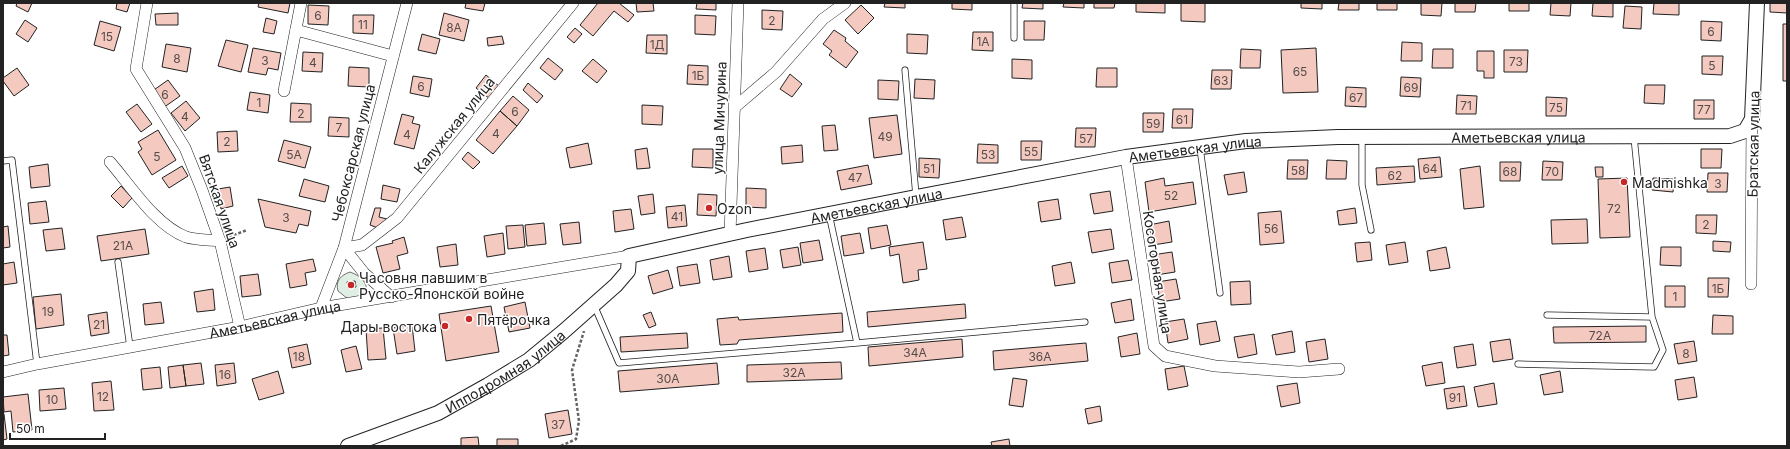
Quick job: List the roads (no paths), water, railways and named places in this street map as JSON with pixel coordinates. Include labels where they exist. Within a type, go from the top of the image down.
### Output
[{"type":"street","name":"Вятская улица","points":[[147,3],[136,70],[184,148],[202,190],[220,241],[240,327]]},
{"type":"street","points":[[284,91],[301,3]]},
{"type":"street","name":"Чебоксарская улица","points":[[321,308],[344,248],[407,3]]},
{"type":"street","name":"Калужская улица","points":[[344,248],[362,244],[397,218],[573,3]]},
{"type":"street","name":"улица Мичурина","points":[[730,234],[738,3]]},
{"type":"street","points":[[735,107],[776,72],[823,19],[845,3]]},
{"type":"street","name":"Братская улица","points":[[1752,284],[1752,119],[1757,3]]},
{"type":"street","points":[[296,30],[393,56]]},
{"type":"street","name":"Аметьевская улица","points":[[3,372],[37,364],[240,327],[321,308],[629,256],[829,214],[1126,157],[1246,141],[1362,137],[1730,136],[1745,131],[1752,119]]},
{"type":"street","name":"Косогорная улица","points":[[1126,157],[1154,346],[1165,356],[1215,366],[1298,372],[1338,369]]},
{"type":"street","points":[[110,162],[158,219],[169,227],[187,237],[220,241]]},
{"type":"street","points":[[344,248],[364,273],[391,296]]},
{"type":"street","name":"Ипподромная улица","points":[[348,446],[438,413],[529,360],[616,285],[628,271],[629,256]]},
{"type":"lane","points":[[1014,3],[1014,38]]},
{"type":"lane","points":[[905,70],[916,197]]},
{"type":"lane","points":[[1362,137],[1362,185],[1371,230]]},
{"type":"lane","points":[[1518,364],[1654,367],[1663,350],[1652,317],[1634,137]]},
{"type":"lane","points":[[1200,148],[1220,293]]},
{"type":"lane","points":[[3,161],[12,160],[37,364]]},
{"type":"lane","points":[[829,214],[857,343]]},
{"type":"lane","points":[[118,262],[130,347]]},
{"type":"lane","points":[[594,305],[619,363],[1085,322]]},
{"type":"lane","points":[[1547,315],[1652,317]]},
{"type":"place","name":"Madmishka","points":[[1624,182]]},
{"type":"place","name":"Ozon","points":[[709,208]]},
{"type":"place","name":"Часовня павшим в Русско-Японской войне","points":[[351,285]]},
{"type":"place","name":"Пятёрочка","points":[[469,319]]},
{"type":"place","name":"Дары востока","points":[[445,326]]}]
